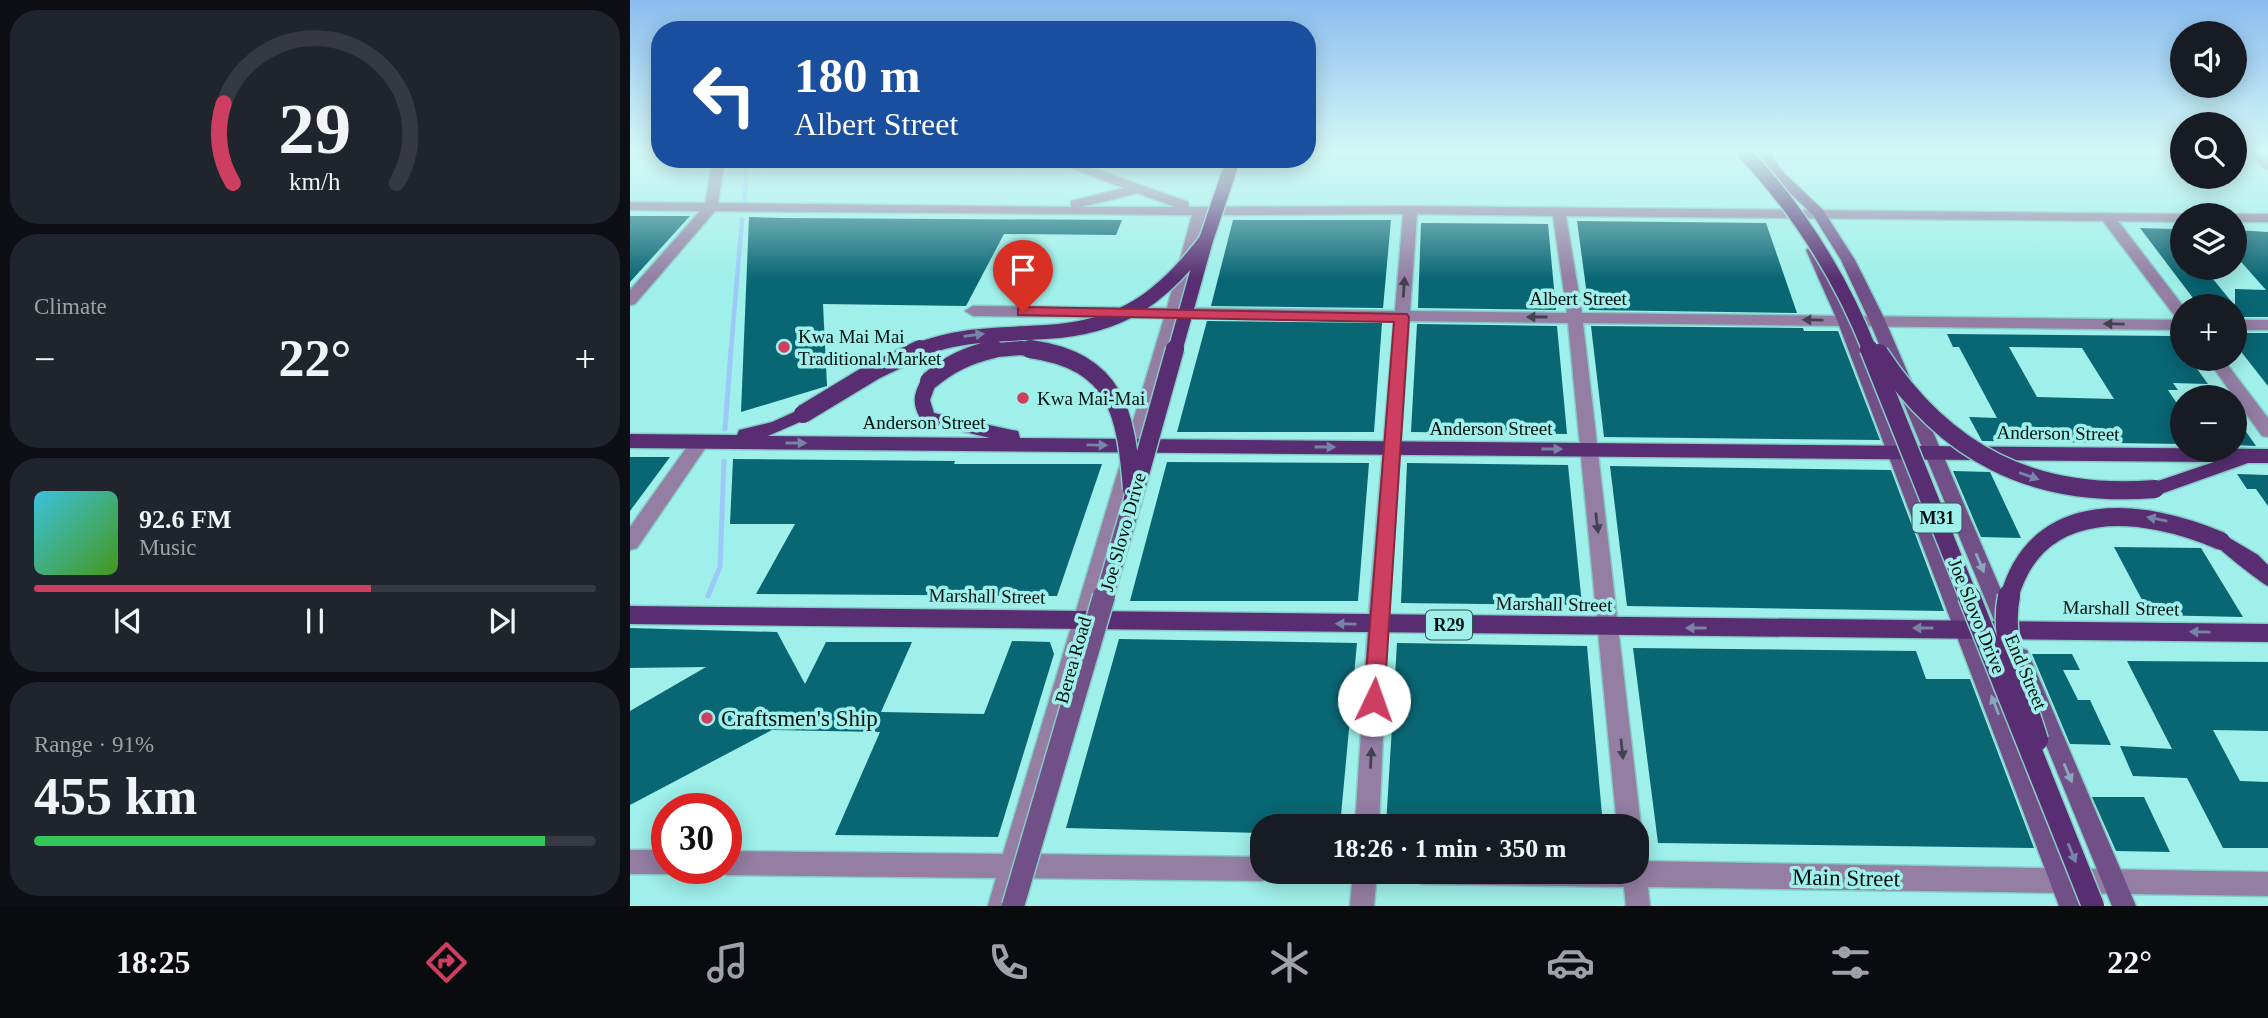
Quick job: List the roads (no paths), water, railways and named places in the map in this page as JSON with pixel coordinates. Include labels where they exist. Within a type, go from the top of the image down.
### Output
[{"type":"main road","name":"Joe Slovo Drive","points":[[1133,499],[1206,240],[1221,194]]},
{"type":"main road","name":"Joe Slovo Drive","points":[[1783,194],[1809,228],[1833,268],[1851,319],[2094,906]]},
{"type":"main road","points":[[707,442],[764,431],[803,414],[880,368],[930,345],[984,333],[1090,327],[1127,313],[1174,282],[1206,240]]},
{"type":"main road","points":[[1851,319],[1918,405],[1947,432],[1972,449],[2027,476],[2085,491],[2122,493],[2155,489],[2259,456]]},
{"type":"main road","points":[[1052,444],[929,418],[921,402],[929,381],[946,364],[962,356],[994,349],[1039,350],[1080,365],[1109,389],[1117,402],[1124,422],[1133,499]]},
{"type":"main road","name":"Anderson Street","points":[[630,441],[2259,456]]},
{"type":"main road","points":[[2060,822],[2009,632],[2007,608],[2017,575],[2029,554],[2045,538],[2063,527],[2110,516],[2157,519],[2201,531],[2221,541],[2251,561],[2268,578]]},
{"type":"main road","name":"Marshall Street","points":[[630,615],[2268,633]]},
{"type":"street","points":[[630,300],[711,207],[713,194]]},
{"type":"street","points":[[1045,211],[1116,194]]},
{"type":"street","points":[[1147,194],[1200,211]]},
{"type":"street","name":"End Street","points":[[1778,194],[1814,251],[1851,319],[1896,452],[2071,906]]},
{"type":"street","name":"End Street","points":[[1799,194],[1818,213],[1847,260],[1877,320],[2124,906]]},
{"type":"street","points":[[630,206],[1045,211],[1410,209],[2170,218]]},
{"type":"street","points":[[1368,814],[1378,624],[1410,209]]},
{"type":"street","name":"Berea Road","points":[[1000,906],[1173,314],[1200,211]]},
{"type":"street","points":[[1559,212],[1575,317],[1628,814]]},
{"type":"street","points":[[2107,217],[2170,299]]},
{"type":"street","points":[[2247,218],[2268,218]]},
{"type":"street","name":"Albert Street","points":[[973,311],[1851,319],[2170,325]]},
{"type":"street","points":[[2247,325],[2268,325]]},
{"type":"street","points":[[2224,371],[2268,430]]},
{"type":"street","points":[[630,542],[707,442]]},
{"type":"street","name":"Joe Slovo Drive","points":[[1013,906],[1133,499]]},
{"type":"street","points":[[630,862],[651,862]]},
{"type":"street","points":[[742,863],[1250,869]]},
{"type":"street","name":"Main Street","points":[[1649,874],[2268,884]]},
{"type":"street","points":[[1362,906],[1364,884]]},
{"type":"street","points":[[1635,884],[1638,906]]},
{"type":"waterway","points":[[745,194],[745,199]]},
{"type":"waterway","points":[[731,351],[742,219]]},
{"type":"waterway","points":[[725,429],[731,349]]},
{"type":"waterway","points":[[708,596],[720,567],[724,461]]},
{"type":"place","name":"Kwa Mai Mai Traditional Market","points":[[784,347]]},
{"type":"place","name":"Kwa Mai-Mai","points":[[1023,398]]},
{"type":"place","name":"Craftsmen's Ship","points":[[707,718]]}]
